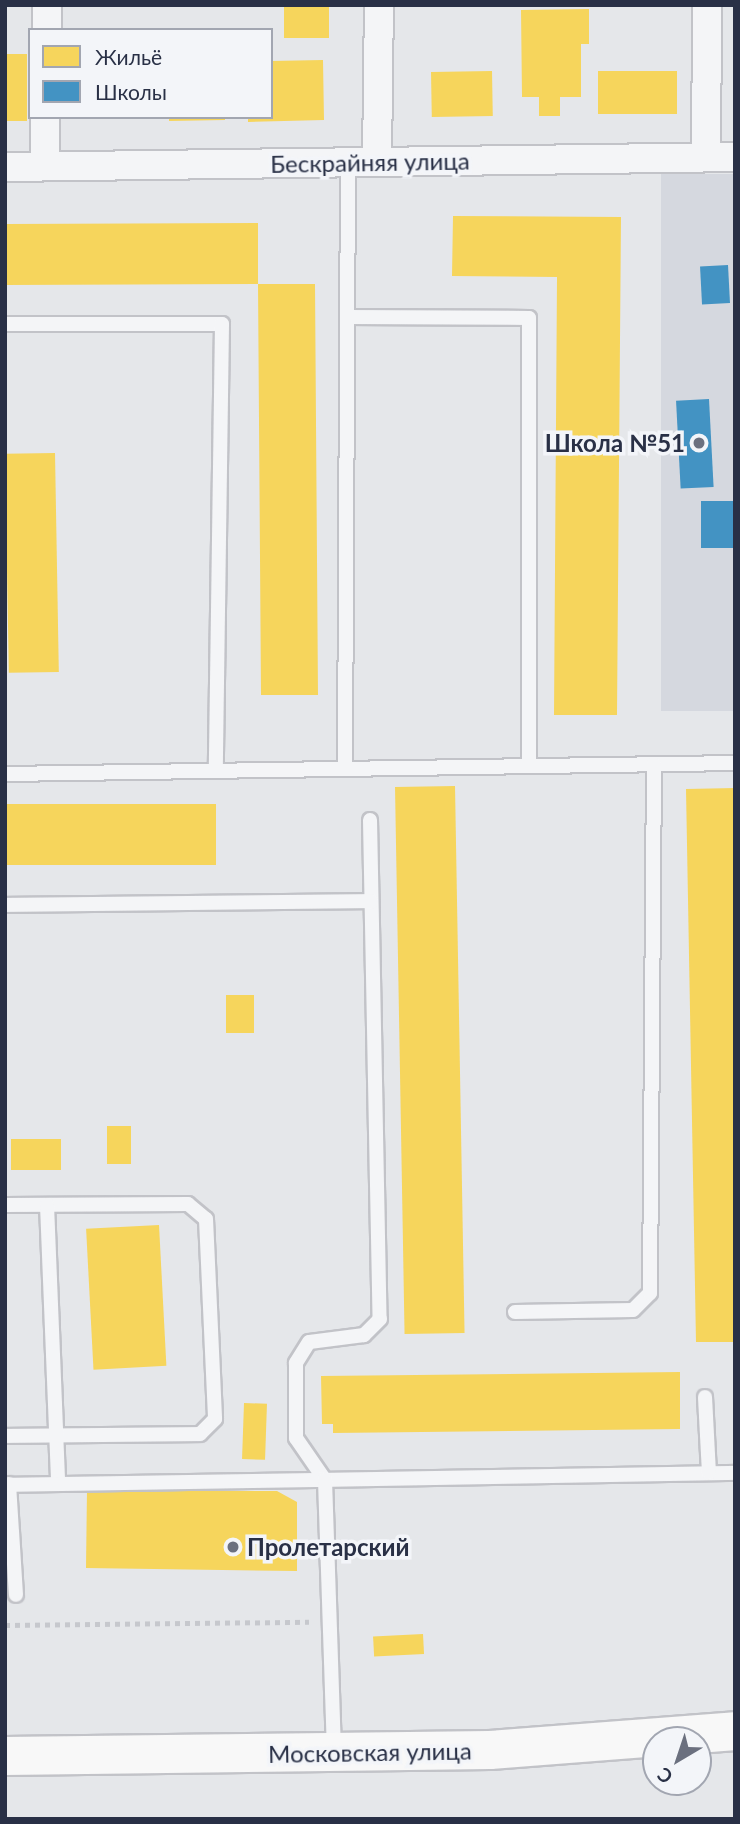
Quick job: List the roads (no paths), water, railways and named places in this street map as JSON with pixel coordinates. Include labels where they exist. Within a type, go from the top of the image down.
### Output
[{"type":"main road","name":"Московская улица","points":[[5,1756],[490,1750],[735,1731]]},
{"type":"street","points":[[47,5],[47,28]]},
{"type":"street","points":[[377,162],[379,5]]},
{"type":"street","points":[[706,157],[707,5]]},
{"type":"street","points":[[45,166],[46,119]]},
{"type":"street","name":"Бескрайняя улица","points":[[5,167],[735,157]]},
{"type":"lane","points":[[345,769],[348,162]]},
{"type":"lane","points":[[347,317],[529,317],[530,766]]},
{"type":"lane","points":[[5,324],[222,324],[216,771]]},
{"type":"lane","points":[[5,774],[735,763]]},
{"type":"lane","points":[[515,1312],[633,1310],[650,1293],[654,764]]},
{"type":"lane","points":[[334,1753],[325,1480],[296,1438],[296,1363],[309,1342],[364,1335],[380,1319],[370,820]]},
{"type":"lane","points":[[5,905],[371,901]]},
{"type":"lane","points":[[5,1205],[188,1204],[206,1219],[215,1419],[200,1434],[5,1436]]},
{"type":"lane","points":[[47,1205],[54,1436],[58,1484]]},
{"type":"lane","points":[[705,1397],[709,1473]]},
{"type":"lane","points":[[16,1595],[7,1485],[735,1472]]},
{"type":"place","name":"Школа №51","points":[[699,443]]},
{"type":"place","name":"Пролетарский","points":[[233,1547]]}]
